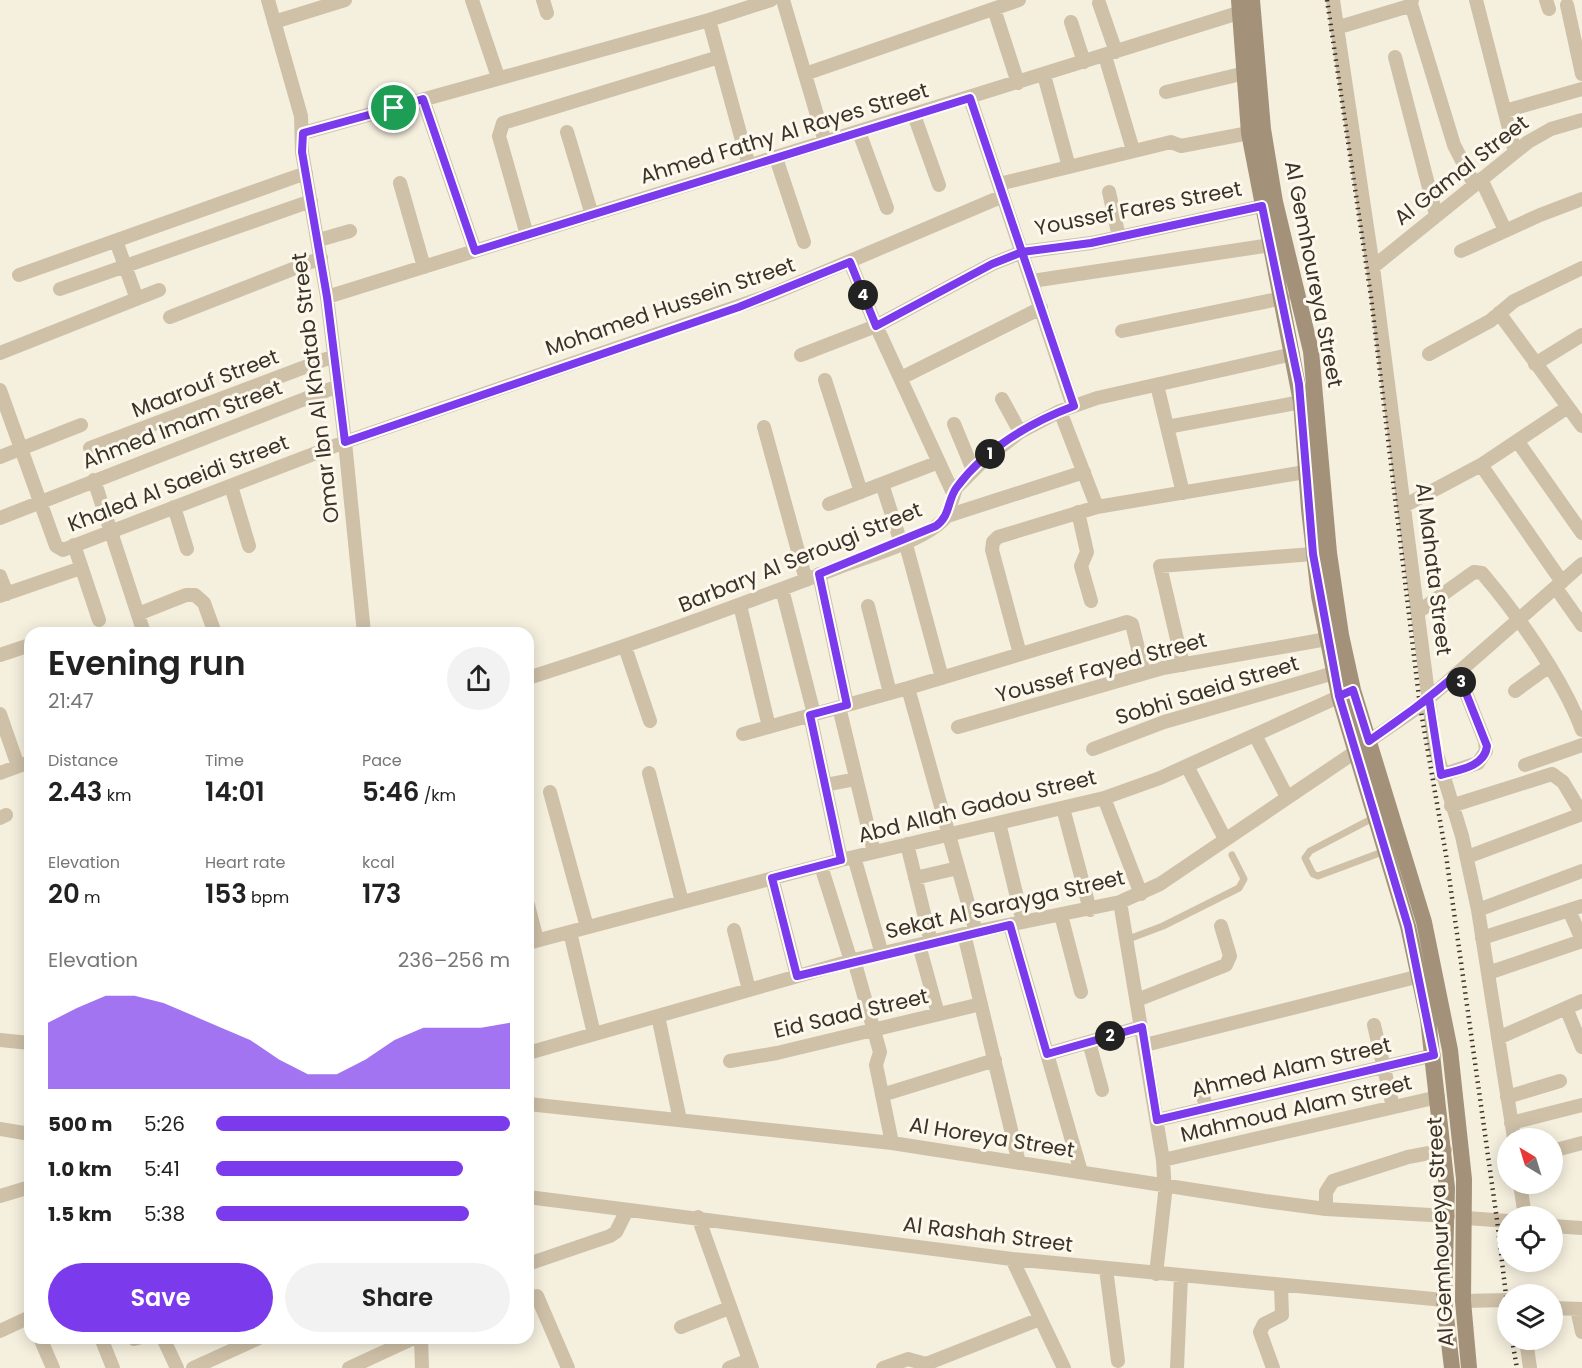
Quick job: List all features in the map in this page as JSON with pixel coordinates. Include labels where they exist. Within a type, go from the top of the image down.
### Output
[{"type":"main road","name":"Al Gemhoureya Street","points":[[1246,5],[1245,73],[1249,133],[1301,402],[1313,554],[1327,639],[1334,673],[1369,741],[1424,921],[1450,1050],[1466,1218],[1462,1301],[1469,1368]]},
{"type":"main road","name":"Al Gemhoureya Street","points":[[1246,5],[1275,202],[1311,351],[1329,553],[1355,752],[1408,926],[1420,976],[1434,1055],[1448,1216],[1444,1300],[1452,1368]]},
{"type":"street","name":"Omar Ibn Al Khatab Street","points":[[268,0],[298,105],[303,133],[306,173],[327,297],[345,442],[363,627]]},
{"type":"street","points":[[274,22],[345,0]]},
{"type":"street","points":[[472,0],[498,77]]},
{"type":"street","points":[[303,133],[709,20],[771,0]]},
{"type":"street","points":[[783,0],[825,142]]},
{"type":"street","points":[[805,74],[1019,0]]},
{"type":"street","name":"Al Mahata Street","points":[[1333,0],[1373,267],[1441,775],[1467,857],[1478,910],[1512,1128]]},
{"type":"street","points":[[1476,0],[1515,152]]},
{"type":"street","points":[[1336,28],[1412,2],[1454,145],[1505,230]]},
{"type":"street","points":[[1099,3],[1133,150]]},
{"type":"street","name":"Ahmed Fathy Al Rayes Street","points":[[327,297],[1044,75],[1246,5]]},
{"type":"street","points":[[1567,5],[1574,32],[1575,51],[1582,74]]},
{"type":"street","points":[[994,9],[1018,83]]},
{"type":"street","points":[[709,20],[749,166]]},
{"type":"street","points":[[1071,22],[1084,62]]},
{"type":"street","points":[[527,235],[499,136],[503,123],[719,57]]},
{"type":"street","points":[[1395,57],[1436,215]]},
{"type":"street","points":[[1166,92],[1245,73]]},
{"type":"street","points":[[1044,75],[1069,166]]},
{"type":"street","points":[[1505,111],[1582,89]]},
{"type":"street","points":[[970,98],[1041,308],[1084,472],[1097,507]]},
{"type":"street","points":[[423,99],[475,251]]},
{"type":"street","points":[[914,115],[939,185]]},
{"type":"street","name":"Al Gamal Street","points":[[1373,267],[1540,134],[1582,120]]},
{"type":"street","points":[[567,132],[592,215]]},
{"type":"street","points":[[859,132],[887,208]]},
{"type":"street","name":"Mohamed Hussein Street","points":[[345,442],[739,307],[850,262],[1001,190],[1069,166],[1171,142],[1181,146],[1249,133]]},
{"type":"street","points":[[776,158],[804,242]]},
{"type":"street","points":[[19,275],[306,173]]},
{"type":"street","points":[[400,183],[424,267]]},
{"type":"street","points":[[1109,192],[1119,237]]},
{"type":"street","points":[[1461,250],[1582,200]]},
{"type":"street","points":[[60,289],[311,201]]},
{"type":"street","name":"Youssef Fares Street","points":[[801,355],[876,326],[992,264],[1022,252],[1119,237],[1262,206]]},
{"type":"street","points":[[318,240],[350,231]]},
{"type":"street","points":[[116,241],[137,299]]},
{"type":"street","points":[[1032,281],[1271,245]]},
{"type":"street","points":[[170,317],[321,258]]},
{"type":"street","points":[[850,262],[876,326],[953,493]]},
{"type":"street","points":[[1429,354],[1490,321],[1514,301],[1582,268]]},
{"type":"street","points":[[0,353],[159,290]]},
{"type":"street","points":[[1122,331],[1282,298]]},
{"type":"street","points":[[901,378],[1041,308]]},
{"type":"street","points":[[1404,506],[1481,465],[1518,442],[1577,415],[1535,364],[1499,313]]},
{"type":"street","points":[[1535,364],[1582,335]]},
{"type":"street","points":[[947,516],[953,493],[973,470],[1020,432],[1067,408],[1293,354]]},
{"type":"street","name":"Maarouf Street","points":[[90,448],[334,357]]},
{"type":"street","points":[[825,380],[861,492]]},
{"type":"street","points":[[1156,385],[1183,493]]},
{"type":"street","name":"Ahmed Imam Street","points":[[0,518],[338,386]]},
{"type":"street","points":[[0,390],[2,404],[40,502]]},
{"type":"street","points":[[1002,399],[1020,432]]},
{"type":"street","points":[[1167,427],[1301,402]]},
{"type":"street","points":[[954,424],[973,470]]},
{"type":"street","points":[[0,457],[81,425]]},
{"type":"street","points":[[764,427],[813,577],[874,852]]},
{"type":"street","name":"Khaled Al Saeidi Street","points":[[40,502],[59,549],[113,531],[345,442]]},
{"type":"street","points":[[1518,442],[1582,533]]},
{"type":"street","points":[[830,504],[939,462]]},
{"type":"street","points":[[1481,465],[1559,585],[1582,625]]},
{"type":"street","name":"Barbary Al Serougi Street","points":[[534,676],[625,647],[813,577],[903,542],[936,526],[947,516],[1084,472]]},
{"type":"street","points":[[1020,654],[992,550],[993,542],[1002,535],[1097,507],[1305,472]]},
{"type":"street","points":[[94,480],[113,531],[142,627]]},
{"type":"street","points":[[882,484],[903,542],[942,678]]},
{"type":"street","points":[[231,486],[249,546]]},
{"type":"street","points":[[174,507],[187,549]]},
{"type":"street","points":[[1078,512],[1087,552],[1081,566],[1091,602]]},
{"type":"street","points":[[74,545],[99,620]]},
{"type":"street","points":[[1183,665],[1160,566],[1313,554]]},
{"type":"street","points":[[1369,741],[1429,698],[1582,564]]},
{"type":"street","points":[[0,576],[4,595],[81,568]]},
{"type":"street","points":[[1418,612],[1478,571],[1484,575],[1548,667],[1569,701],[1582,730]]},
{"type":"street","points":[[782,589],[812,715],[825,785],[848,859],[882,954]]},
{"type":"street","points":[[138,614],[186,595],[195,595],[204,603],[213,627]]},
{"type":"street","points":[[740,605],[769,727]]},
{"type":"street","points":[[868,606],[890,693]]},
{"type":"street","points":[[743,734],[1130,622],[1144,673]]},
{"type":"street","name":"Youssef Fayed Street","points":[[958,727],[1144,673],[1327,639]]},
{"type":"street","points":[[0,655],[24,647]]},
{"type":"street","points":[[625,647],[650,721]]},
{"type":"street","points":[[1515,691],[1548,667]]},
{"type":"street","name":"Sobhi Saeid Street","points":[[1093,749],[1156,725],[1334,673]]},
{"type":"street","points":[[1441,775],[1478,763],[1486,751],[1485,741],[1458,673]]},
{"type":"street","points":[[908,688],[958,868],[981,1004],[1019,1162]]},
{"type":"street","name":"Abd Allah Gadou Street","points":[[534,942],[874,852],[1104,798],[1187,766],[1346,693]]},
{"type":"street","points":[[0,714],[24,764],[0,773]]},
{"type":"street","points":[[1255,735],[1287,797]]},
{"type":"street","points":[[1525,765],[1582,745]]},
{"type":"street","name":"Sekat Al Sarayga Street","points":[[534,1051],[852,961],[970,933],[1089,910],[1141,894],[1355,752]]},
{"type":"street","points":[[1187,766],[1225,839]]},
{"type":"street","points":[[649,773],[682,902]]},
{"type":"street","points":[[1451,806],[1552,774],[1563,782],[1582,814],[1467,857]]},
{"type":"street","points":[[825,785],[856,779]]},
{"type":"street","points":[[550,792],[587,927]]},
{"type":"street","points":[[1104,798],[1141,894]]},
{"type":"street","points":[[1063,808],[1089,910]]},
{"type":"street","points":[[999,823],[1017,924],[1047,1054],[1081,1172]]},
{"type":"street","points":[[907,844],[938,1014]]},
{"type":"street","points":[[820,866],[880,1052],[876,1065],[892,1143]]},
{"type":"street","points":[[915,878],[958,868]]},
{"type":"street","points":[[1478,910],[1582,871]]},
{"type":"street","points":[[772,878],[797,976]]},
{"type":"street","points":[[1119,902],[1163,1160],[1165,1190],[1156,1274]]},
{"type":"street","points":[[1482,938],[1576,908],[1582,940],[1488,973]]},
{"type":"street","points":[[1060,915],[1081,992]]},
{"type":"street","points":[[1137,1000],[1226,965],[1230,956],[1221,926]]},
{"type":"street","points":[[734,930],[748,990]]},
{"type":"street","points":[[570,932],[594,1034]]},
{"type":"street","points":[[1145,1045],[1420,976]]},
{"type":"street","points":[[1498,1038],[1582,1001]]},
{"type":"street","name":"Eid Saad Street","points":[[730,1061],[981,1004]]},
{"type":"street","points":[[1566,1008],[1581,1043]]},
{"type":"street","points":[[658,1016],[680,1120]]},
{"type":"street","points":[[1374,1025],[1393,1107]]},
{"type":"street","points":[[1047,1054],[1142,1027]]},
{"type":"street","points":[[0,1040],[24,1042]]},
{"type":"street","points":[[1089,1042],[1102,1090]]},
{"type":"street","name":"Ahmed Alam Street","points":[[1157,1120],[1434,1055]]},
{"type":"street","points":[[882,1095],[995,1060]]},
{"type":"street","points":[[1507,1097],[1560,1081]]},
{"type":"street","points":[[1201,1085],[1206,1109]]},
{"type":"street","name":"Mahmoud Alam Street","points":[[1163,1160],[1438,1097]]},
{"type":"street","name":"Al Horeya Street","points":[[534,1105],[892,1143],[1081,1172],[1165,1190],[1326,1209],[1448,1216]]},
{"type":"street","points":[[1511,1123],[1582,1105]]},
{"type":"street","points":[[0,1129],[24,1133]]},
{"type":"street","points":[[1563,1148],[1582,1143]]},
{"type":"street","points":[[1326,1209],[1326,1192],[1333,1180],[1408,1157],[1444,1150]]},
{"type":"street","points":[[0,1196],[24,1189]]},
{"type":"street","name":"Al Rashah Street","points":[[534,1198],[1012,1259],[1444,1300]]},
{"type":"street","points":[[534,1262],[610,1236],[616,1232],[627,1210]]},
{"type":"street","points":[[698,1217],[751,1364],[729,1368]]},
{"type":"street","points":[[1466,1218],[1497,1220]]},
{"type":"street","points":[[1563,1227],[1582,1228]]},
{"type":"street","points":[[1012,1259],[1064,1368]]},
{"type":"street","points":[[1106,1269],[1118,1361]]},
{"type":"street","points":[[1177,1368],[1181,1276]]},
{"type":"street","points":[[1273,1368],[1260,1332],[1264,1324],[1282,1315],[1281,1286]]},
{"type":"street","points":[[537,1296],[568,1368]]},
{"type":"street","points":[[1462,1301],[1497,1300]]},
{"type":"street","points":[[681,1327],[729,1308]]},
{"type":"street","points":[[1563,1308],[1580,1309],[1582,1332]]},
{"type":"street","points":[[883,1368],[908,1359],[923,1366],[1040,1319]]},
{"type":"street","points":[[0,1330],[24,1320]]},
{"type":"street","points":[[42,1344],[52,1368]]},
{"type":"street","points":[[103,1344],[113,1368]]},
{"type":"street","points":[[166,1344],[177,1368]]},
{"type":"street","points":[[193,1368],[246,1344]]},
{"type":"street","points":[[349,1368],[401,1344]]},
{"type":"street","points":[[422,1344],[422,1368]]},
{"type":"street","points":[[1527,1350],[1530,1368]]},
{"type":"lane","points":[[1375,818],[1310,851],[1305,858],[1313,874],[1318,876],[1386,851]]},
{"type":"lane","points":[[1126,940],[1163,926],[1239,888],[1244,879],[1232,855]]},
{"type":"railway","points":[[1327,0],[1371,297],[1420,706],[1446,855],[1505,1284]]},
{"type":"railway","points":[[1514,1350],[1517,1368]]},
{"type":"route","points":[[394,108],[303,133],[302,152],[327,297],[345,442],[739,307],[850,262],[876,326],[992,264],[1022,252],[1091,243],[1262,206],[1299,384],[1313,554],[1339,696],[1353,690],[1359,708],[1369,741],[1420,706],[1429,698],[1458,673],[1487,746],[1485,756],[1478,763],[1441,775],[1429,698],[1369,741],[1353,690],[1339,696],[1408,926],[1420,976],[1434,1055],[1157,1120],[1142,1027],[1047,1054],[1010,925],[854,960],[797,976],[772,878],[841,860],[810,715],[847,705],[819,574],[927,532],[947,516],[953,493],[962,480],[995,450],[1036,422],[1074,406],[1022,252],[970,98],[475,251],[423,99],[394,108]]}]
